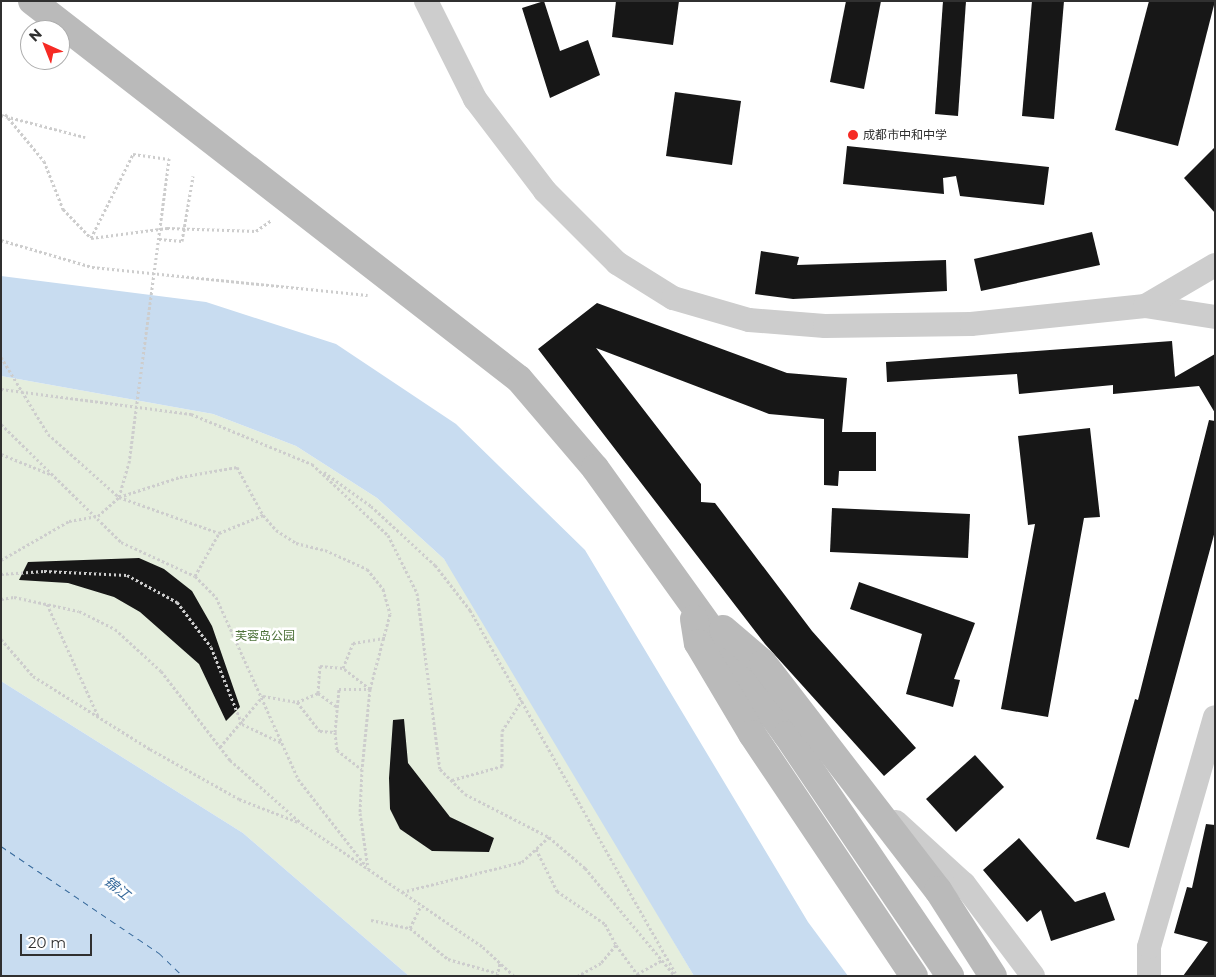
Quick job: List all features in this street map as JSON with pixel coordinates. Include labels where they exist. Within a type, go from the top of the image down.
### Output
[{"type":"street","points":[[32,1],[518,379],[595,468],[690,600],[950,976]]},
{"type":"street","points":[[426,1],[475,99],[544,190],[617,263],[673,298],[749,320],[825,326],[971,324],[1145,306],[1215,317]]},
{"type":"street","points":[[1145,306],[1215,265]]},
{"type":"street","points":[[690,600],[763,663],[938,890],[994,976]]},
{"type":"street","points":[[690,600],[698,643],[752,734],[914,976]]},
{"type":"street","points":[[1150,976],[1150,947],[1215,717]]},
{"type":"street","points":[[863,793],[964,884],[1033,976]]},
{"type":"path","points":[[3,115],[44,161],[62,209],[91,238]]},
{"type":"path","points":[[3,115],[85,137]]},
{"type":"path","points":[[91,238],[133,154],[169,159],[129,463],[119,497]]},
{"type":"path","points":[[159,238],[182,241],[193,176]]},
{"type":"path","points":[[91,238],[167,228],[256,231],[294,206]]},
{"type":"path","points":[[1,240],[92,267],[368,295],[386,276]]},
{"type":"path","points":[[1,357],[48,434],[119,497],[219,534]]},
{"type":"path","points":[[1,390],[191,414],[312,464],[371,506],[435,565],[470,610],[523,700],[675,976]]},
{"type":"path","points":[[1,424],[98,516],[121,542],[195,576],[216,597],[263,696],[298,779],[368,869]]},
{"type":"path","points":[[1,454],[55,476]]},
{"type":"path","points":[[312,464],[388,535],[417,593],[440,769],[465,794],[549,837],[585,868],[675,976]]},
{"type":"path","points":[[1,560],[69,521],[98,516],[119,497],[180,477],[238,467],[263,515],[296,543],[367,569],[384,589],[390,614],[386,638],[370,689],[362,769],[360,813],[368,869]]},
{"type":"path","points":[[195,576],[219,534],[263,515]]},
{"type":"path","points":[[1,574],[44,571],[127,575],[177,602],[211,648],[242,724],[283,744]]},
{"type":"path","points":[[1,599],[14,597],[79,611],[115,629],[161,671],[220,746],[302,824],[421,905],[500,963],[514,976]]},
{"type":"path","points":[[47,604],[76,659],[99,717]]},
{"type":"path","points":[[343,668],[353,643],[386,638]]},
{"type":"path","points":[[1,640],[33,676],[99,717],[239,799],[302,824]]},
{"type":"path","points":[[318,694],[320,666],[343,668],[370,689]]},
{"type":"path","points":[[362,769],[337,750],[335,732],[337,708],[339,689],[370,689]]},
{"type":"path","points":[[263,696],[298,702],[318,694]]},
{"type":"path","points":[[318,694],[337,708]]},
{"type":"path","points":[[220,746],[242,724],[263,696]]},
{"type":"path","points":[[452,780],[502,766],[502,731],[523,700]]},
{"type":"path","points":[[298,702],[320,731],[335,732]]},
{"type":"path","points":[[402,892],[522,862],[549,837]]},
{"type":"path","points":[[536,848],[557,891],[605,924],[616,945],[637,974],[662,960]]},
{"type":"path","points":[[410,928],[421,905]]},
{"type":"path","points":[[371,920],[410,928],[448,958],[497,975],[500,963]]},
{"type":"path","points":[[578,976],[601,963],[616,945]]},
{"type":"green space","name":"芙蓉岛公园","points":[[1,376],[213,414],[296,446],[377,498],[444,559],[483,617],[694,976],[409,976],[243,833],[1,681]]},
{"type":"water","points":[[1,276],[206,302],[336,344],[456,424],[585,550],[808,922],[848,976],[694,976],[444,559],[377,498],[296,446],[213,414],[1,376]]},
{"type":"water","name":"锦江","points":[[1,681],[243,833],[409,976],[1,976]]},
{"type":"building","points":[[544,1],[560,51],[588,40],[600,75],[550,98],[522,8]]},
{"type":"building","points":[[616,1],[679,1],[673,45],[612,37]]},
{"type":"building","points":[[846,1],[881,1],[864,89],[830,82]]},
{"type":"building","points":[[943,1],[966,1],[958,116],[935,114]]},
{"type":"building","points":[[1032,1],[1064,1],[1054,119],[1022,116]]},
{"type":"building","points":[[1149,1],[1215,1],[1178,146],[1115,130]]},
{"type":"building","points":[[675,92],[741,101],[732,165],[666,156]]},
{"type":"building","points":[[847,146],[1049,167],[1044,205],[960,196],[956,176],[943,178],[944,194],[843,184]]},
{"type":"building","points":[[1215,147],[1215,213],[1184,178]]},
{"type":"building","points":[[1092,232],[1100,265],[981,291],[974,259]]},
{"type":"building","points":[[761,251],[799,257],[797,265],[946,260],[947,291],[793,299],[755,294]]},
{"type":"building","points":[[597,303],[787,373],[847,378],[842,432],[876,432],[876,471],[839,471],[838,486],[824,485],[824,419],[769,414],[596,348],[701,484],[701,502],[715,503],[812,631],[916,748],[884,776],[765,644],[538,349]]},
{"type":"building","points":[[1172,341],[1175,377],[1215,354],[1215,413],[1199,386],[1113,394],[1113,385],[1019,394],[1017,374],[887,382],[886,362]]},
{"type":"building","points":[[1209,420],[1215,421],[1215,531],[1129,848],[1096,839],[1135,699],[1138,700]]},
{"type":"building","points":[[1090,428],[1100,517],[1084,518],[1048,717],[1001,709],[1035,524],[1028,525],[1018,436]]},
{"type":"building","points":[[832,508],[970,514],[968,558],[830,552]]},
{"type":"building","points":[[139,558],[164,569],[192,591],[212,626],[240,707],[226,721],[199,664],[140,612],[114,597],[68,583],[19,580],[28,562]]},
{"type":"building","points":[[859,582],[975,623],[954,679],[960,680],[953,707],[906,694],[922,634],[850,609]]},
{"type":"building","points":[[404,719],[408,763],[450,817],[494,838],[489,852],[432,851],[400,829],[390,809],[389,778],[393,720]]},
{"type":"building","points":[[975,755],[1004,787],[956,832],[926,799]]},
{"type":"building","points":[[1206,824],[1215,825],[1215,976],[1183,976],[1208,942],[1174,933],[1187,887],[1192,888]]},
{"type":"building","points":[[1019,838],[1075,902],[1105,892],[1115,920],[1051,941],[1041,910],[1027,922],[983,870]]},
{"type":"ferry route","points":[[1,846],[159,953],[183,976]]},
{"type":"place","name":"成都市中和中学","points":[[853,135]]}]
